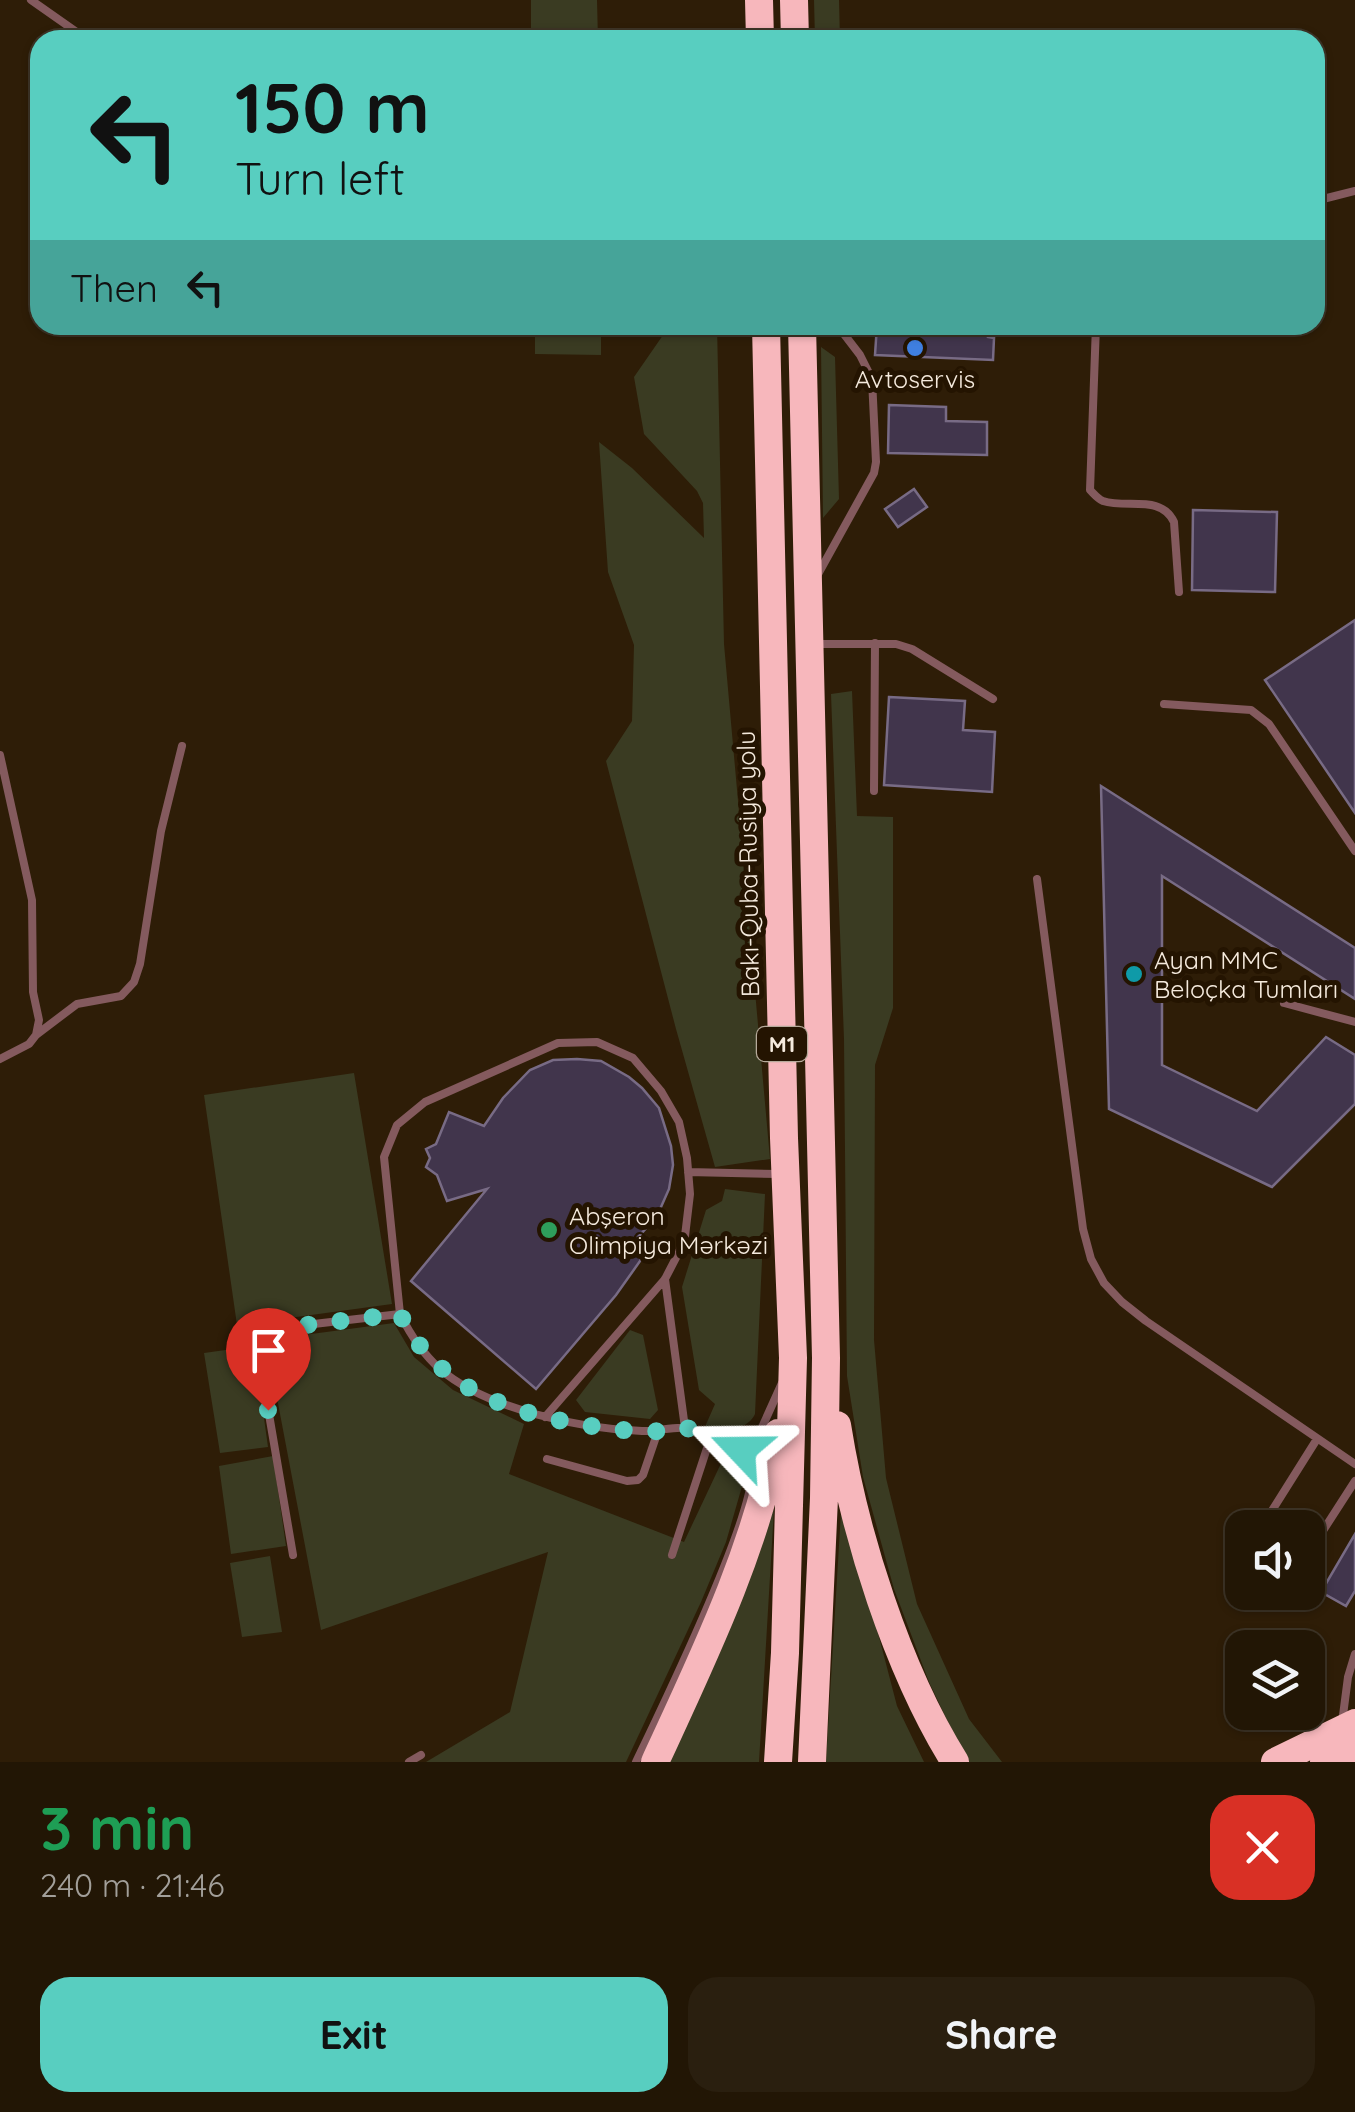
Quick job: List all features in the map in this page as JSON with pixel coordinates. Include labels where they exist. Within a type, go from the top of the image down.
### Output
[{"type":"highway","points":[[759,0],[760,30]]},
{"type":"highway","points":[[794,0],[795,30]]},
{"type":"highway","name":"Bakı-Quba-Rusiya yolu","points":[[766,335],[785,1174],[793,1358],[778,1762]]},
{"type":"highway","name":"M1","points":[[802,335],[826,1358],[812,1762]]},
{"type":"highway","points":[[655,1762],[748,1548],[766,1491],[793,1358]]},
{"type":"highway","points":[[826,1358],[849,1488],[868,1558],[912,1677],[955,1762]]},
{"type":"highway","points":[[1275,1762],[1350,1734]]},
{"type":"highway","points":[[1324,1762],[1350,1734]]},
{"type":"lane","points":[[31,0],[74,30]]},
{"type":"lane","points":[[1325,198],[1355,191]]},
{"type":"lane","points":[[808,593],[874,473],[876,462],[872,379],[845,335]]},
{"type":"lane","points":[[1096,335],[1090,490],[1100,501],[1159,506],[1170,513],[1179,592]]},
{"type":"lane","points":[[810,644],[875,643],[912,648],[993,700]]},
{"type":"lane","points":[[874,791],[875,643]]},
{"type":"lane","points":[[1164,704],[1251,710],[1269,724],[1355,851]]},
{"type":"lane","points":[[0,1058],[28,1044],[77,1004],[120,996],[134,982],[182,746]]},
{"type":"lane","points":[[0,755],[32,900],[34,992],[40,1020],[36,1035]]},
{"type":"lane","points":[[1037,879],[1082,1229],[1104,1283],[1146,1321],[1355,1464]]},
{"type":"lane","points":[[1284,1002],[1355,1022]]},
{"type":"lane","points":[[545,1417],[664,1279],[685,1236],[690,1194],[680,1122],[661,1091],[633,1058],[596,1042],[558,1043],[425,1102],[398,1125],[384,1157],[400,1314],[424,1352],[456,1382],[498,1402],[545,1417],[613,1429],[685,1428],[746,1454],[751,1464],[746,1500],[721,1574],[636,1762]]},
{"type":"lane","points":[[688,1172],[785,1174]]},
{"type":"lane","points":[[664,1279],[685,1428]]},
{"type":"lane","points":[[293,1555],[256,1338],[262,1330],[400,1314]]},
{"type":"lane","points":[[711,1436],[746,1439],[759,1434],[793,1358]]},
{"type":"lane","points":[[547,1459],[638,1480],[658,1431]]},
{"type":"lane","points":[[672,1555],[711,1436]]},
{"type":"lane","points":[[1272,1510],[1317,1439]]},
{"type":"lane","points":[[1325,1528],[1355,1482]]},
{"type":"lane","points":[[1350,1734],[1348,1678],[1355,1654]]},
{"type":"lane","points":[[409,1762],[421,1755]]},
{"type":"green space","points":[[531,0],[597,0],[598,30],[531,30]]},
{"type":"green space","points":[[814,0],[839,0],[840,30],[815,30]]},
{"type":"green space","points":[[535,335],[601,335],[601,355],[535,354]]},
{"type":"green space","points":[[663,335],[717,335],[724,644],[770,1159],[715,1167],[606,761],[632,721],[634,645],[608,572],[599,442],[632,468],[704,538],[703,503],[697,491],[644,434],[634,377]]},
{"type":"green space","points":[[821,347],[835,357],[839,499],[823,518]]},
{"type":"green space","points":[[852,691],[857,816],[893,817],[893,1008],[875,1065],[874,1340],[886,1478],[917,1604],[969,1719],[1002,1762],[967,1762],[929,1682],[894,1589],[863,1477],[847,1376],[844,1039],[831,694]]},
{"type":"green space","points":[[354,1073],[392,1304],[237,1325],[204,1095]]},
{"type":"green space","points":[[725,1189],[765,1194],[755,1414],[740,1427],[704,1429],[715,1404],[699,1390],[682,1287],[706,1210],[722,1201]]},
{"type":"green space","points":[[394,1323],[414,1357],[453,1390],[524,1424],[509,1474],[684,1542],[724,1457],[747,1469],[726,1542],[626,1762],[426,1762],[510,1712],[548,1552],[321,1630],[266,1340]]},
{"type":"green space","points":[[630,1330],[643,1335],[658,1410],[650,1419],[585,1412],[576,1400]]},
{"type":"green space","points":[[254,1346],[268,1447],[220,1453],[204,1353]]},
{"type":"green space","points":[[273,1456],[286,1546],[231,1554],[219,1466]]},
{"type":"green space","points":[[842,1495],[897,1706],[924,1762],[826,1762]]},
{"type":"green space","points":[[774,1509],[759,1762],[663,1762]]},
{"type":"green space","points":[[270,1556],[282,1632],[242,1637],[230,1563]]},
{"type":"building","points":[[876,335],[994,338],[993,360],[875,355]]},
{"type":"building","points":[[889,405],[946,407],[946,421],[987,422],[987,455],[888,453]]},
{"type":"building","points":[[914,489],[927,507],[898,527],[885,509]]},
{"type":"building","points":[[1193,510],[1277,512],[1275,592],[1192,590]]},
{"type":"building","points":[[1355,620],[1355,813],[1265,680]]},
{"type":"building","points":[[889,697],[965,701],[963,730],[995,732],[992,792],[884,785]]},
{"type":"building","name":"Ayan MMC Beloçka Tumları","points":[[1101,786],[1355,948],[1355,999],[1162,876],[1162,1065],[1257,1111],[1326,1037],[1355,1055],[1355,1104],[1272,1187],[1109,1109]]},
{"type":"building","name":"Abşeron Olimpiya Mərkəzi","points":[[553,1060],[601,1061],[642,1088],[659,1108],[673,1165],[669,1189],[657,1216],[633,1243],[645,1254],[616,1295],[536,1389],[411,1281],[487,1189],[447,1201],[437,1175],[426,1167],[430,1158],[426,1149],[436,1144],[449,1112],[484,1126],[503,1098],[530,1070]]},
{"type":"building","points":[[1355,1534],[1355,1591],[1346,1606],[1325,1594],[1325,1585]]},
{"type":"place","name":"Avtoservis","points":[[915,348]]},
{"type":"place","name":"Ayan MMC Beloçka Tumları","points":[[1134,974]]},
{"type":"place","name":"Abşeron Olimpiya Mərkəzi","points":[[549,1230]]},
{"type":"route","points":[[268,1410],[256,1338],[262,1330],[400,1314],[438,1368],[456,1382],[498,1402],[545,1417],[613,1429],[685,1428],[741,1450]]}]
